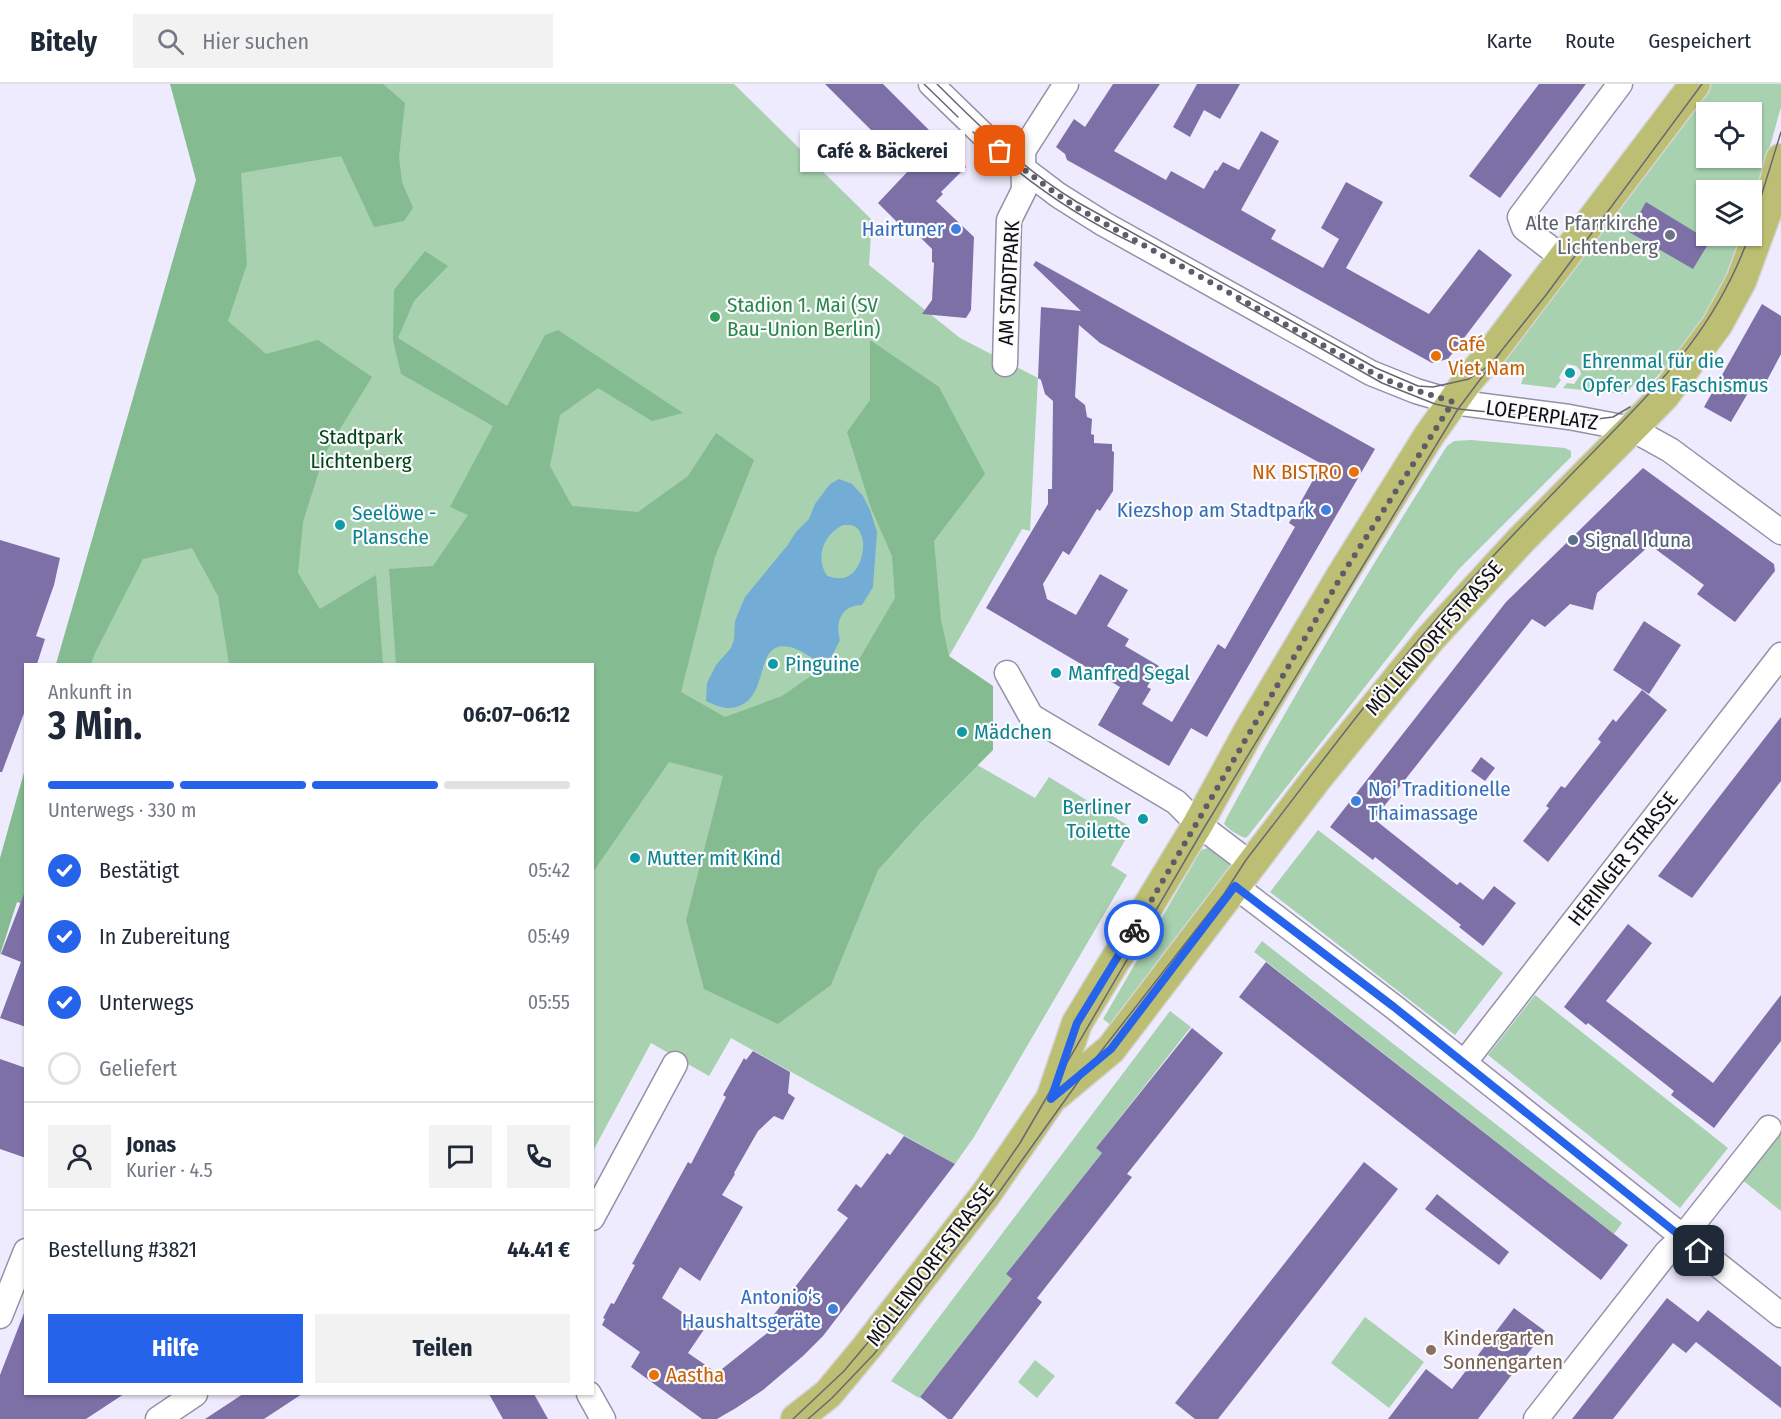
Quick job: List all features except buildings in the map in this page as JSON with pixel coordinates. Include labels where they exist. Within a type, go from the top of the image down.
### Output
[{"type":"main road","name":"MÖLLENDORFFSTRASSE","points":[[796,1419],[828,1394],[867,1347],[986,1194],[1051,1099],[1077,1023],[1198,824],[1250,729],[1285,674],[1342,575],[1453,402],[1695,84]]},
{"type":"main road","name":"MÖLLENDORFFSTRASSE","points":[[1051,1099],[1111,1049],[1324,769],[1430,639],[1521,540],[1664,396],[1692,360],[1729,306],[1742,278],[1769,205],[1781,159]]},
{"type":"street","name":"LOEPERPLATZ","points":[[931,84],[1000,151],[1051,190],[1104,224],[1371,372],[1396,384],[1453,402],[1569,417],[1632,429],[1670,450],[1781,532]]},
{"type":"street","name":"AM STADTPARK","points":[[1005,363],[1009,220],[1024,190],[1023,151],[1066,84]]},
{"type":"street","points":[[1563,258],[1524,228],[1520,218],[1620,84]]},
{"type":"street","name":"HERINGER STRASSE","points":[[1464,1062],[1781,655]]},
{"type":"street","points":[[1007,674],[1031,716],[1176,802],[1244,875],[1394,1007],[1781,1315]]},
{"type":"street","points":[[594,1214],[675,1064]]},
{"type":"street","points":[[1536,1419],[1652,1270],[1682,1238],[1769,1128]]},
{"type":"street","points":[[0,1316],[24,1256]]},
{"type":"street","points":[[158,1419],[194,1395]]},
{"type":"street","points":[[590,1395],[603,1419]]},
{"type":"green space","points":[[170,84],[383,84],[405,103],[399,157],[402,182],[413,208],[404,221],[374,227],[341,156],[241,173],[247,264],[228,321],[266,354],[318,340],[372,377],[324,455],[303,522],[298,573],[320,609],[376,575],[383,663],[229,663],[218,596],[192,548],[143,559],[91,663],[56,663],[196,180]]},
{"type":"green space","name":"Stadtpark Lichtenberg","points":[[267,84],[734,84],[872,220],[869,265],[960,338],[1038,378],[1030,531],[1022,529],[909,726],[1035,798],[1049,777],[1132,828],[1111,865],[1127,875],[974,1137],[955,1164],[731,1038],[709,1076],[651,1043],[594,1149],[594,663],[72,663]]},
{"type":"green space","points":[[1709,84],[1781,84],[1781,107],[1761,180],[1696,180],[1696,246],[1740,246],[1716,296],[1692,334],[1664,369],[1649,385],[1636,382],[1622,394],[1563,388],[1567,383],[1574,384],[1581,374],[1576,366],[1567,364],[1555,388],[1521,384],[1525,372],[1520,368],[1517,371],[1495,370]]},
{"type":"green space","points":[[425,251],[448,266],[414,301],[398,338],[507,406],[545,335],[558,330],[683,413],[652,421],[598,388],[560,415],[550,466],[572,506],[638,512],[688,476],[716,433],[754,460],[715,557],[681,692],[725,717],[782,696],[834,660],[857,663],[895,598],[892,556],[871,508],[847,432],[870,400],[870,340],[939,387],[985,474],[934,541],[941,620],[949,656],[993,686],[993,750],[921,822],[878,870],[831,985],[778,1024],[704,989],[686,920],[723,776],[669,762],[594,871],[594,663],[396,663],[389,569],[433,566],[468,515],[450,507],[493,426],[401,374],[393,340],[394,290]]},
{"type":"green space","points":[[1471,440],[1565,448],[1571,451],[1571,457],[1459,569],[1248,836],[1245,838],[1237,834],[1224,824],[1226,819],[1334,631],[1447,446],[1454,441]]},
{"type":"green space","points":[[24,773],[24,905],[17,902],[0,955],[0,858]]},
{"type":"green space","points":[[1318,830],[1503,973],[1455,1035],[1270,892]]},
{"type":"green space","points":[[1208,848],[1228,861],[1230,866],[1111,1025],[1103,1019],[1201,850]]},
{"type":"green space","points":[[1262,941],[1622,1223],[1614,1234],[1254,952]]},
{"type":"green space","points":[[1535,995],[1728,1148],[1680,1208],[1488,1055]]},
{"type":"green space","points":[[1170,1011],[1191,1027],[1096,1148],[1102,1153],[1006,1274],[1012,1279],[919,1398],[891,1381]]},
{"type":"green space","points":[[1781,1128],[1781,1211],[1741,1179]]},
{"type":"green space","points":[[1365,1317],[1424,1362],[1389,1408],[1331,1363]]},
{"type":"green space","points":[[1035,1360],[1055,1376],[1037,1398],[1018,1382]]},
{"type":"water","points":[[839,479],[852,484],[863,496],[870,510],[877,532],[873,587],[862,605],[849,608],[841,616],[838,627],[840,640],[831,658],[819,662],[794,648],[778,647],[770,653],[757,686],[751,697],[742,705],[725,708],[706,701],[707,683],[716,665],[731,648],[735,621],[745,597],[796,532],[809,519],[815,504],[830,484]],"holes":[[[843,525],[854,526],[860,533],[863,546],[861,560],[854,571],[845,578],[827,576],[823,569],[823,547],[830,535]]]},
{"type":"tram line","points":[[924,84],[958,117]]},
{"type":"tram line","points":[[937,84],[986,132],[1021,162],[1077,202],[1376,368],[1418,386],[1433,387],[1469,379],[1490,365],[1546,295],[1702,84]]},
{"type":"tram line","points":[[973,132],[1010,165],[1050,195],[1091,221],[1135,244]]},
{"type":"tram line","points":[[1762,194],[1781,132]]},
{"type":"tram line","points":[[808,1419],[832,1398],[874,1354],[995,1198],[1088,1068],[1224,894],[1246,860],[1390,674],[1482,568],[1645,398],[1686,350],[1721,298],[1745,246]]},
{"type":"tram line","points":[[1237,301],[1382,383],[1435,404],[1458,409],[1581,421],[1613,417],[1630,407]]},
{"type":"tram line","points":[[968,1219],[1020,1143],[1204,828],[1458,409],[1500,353]]},
{"type":"tram line","points":[[793,1419],[844,1371],[924,1276]]},
{"type":"way so far","points":[[1000,151],[1051,190],[1104,224],[1371,372],[1396,384],[1453,402],[1342,575],[1134,930]]},
{"type":"place","name":"Café & Bäckerei","points":[[1000,151]]},
{"type":"place","name":"Hairtuner","points":[[956,229]]},
{"type":"place","name":"Alte Pfarrkirche Lichtenberg","points":[[1670,235]]},
{"type":"place","name":"Stadion 1. Mai (SV Bau-Union Berlin)","points":[[715,317]]},
{"type":"place","name":"Café Viet Nam","points":[[1436,356]]},
{"type":"place","name":"Ehrenmal für die Opfer des Faschismus","points":[[1570,373]]},
{"type":"place","name":"NK BISTRO","points":[[1354,472]]},
{"type":"place","name":"Kiezshop am Stadtpark","points":[[1326,510]]},
{"type":"place","name":"Seelöwe - Plansche","points":[[340,525]]},
{"type":"place","name":"Signal Iduna","points":[[1573,540]]},
{"type":"place","name":"Pinguine","points":[[773,664]]},
{"type":"place","name":"Manfred Segal","points":[[1056,673]]},
{"type":"place","name":"Mädchen","points":[[962,732]]},
{"type":"place","name":"Noi Traditionelle Thaimassage","points":[[1356,801]]},
{"type":"place","name":"Berliner Toilette","points":[[1143,819]]},
{"type":"place","name":"Mutter mit Kind","points":[[635,858]]},
{"type":"place","name":"Antonio‘s Haushaltsgeräte","points":[[833,1309]]},
{"type":"place","name":"Kindergarten Sonnengarten","points":[[1431,1350]]},
{"type":"place","name":"Aastha","points":[[654,1375]]},
{"type":"route","points":[[1134,930],[1077,1023],[1051,1099],[1111,1049],[1235,886],[1394,1007],[1699,1251]]}]
